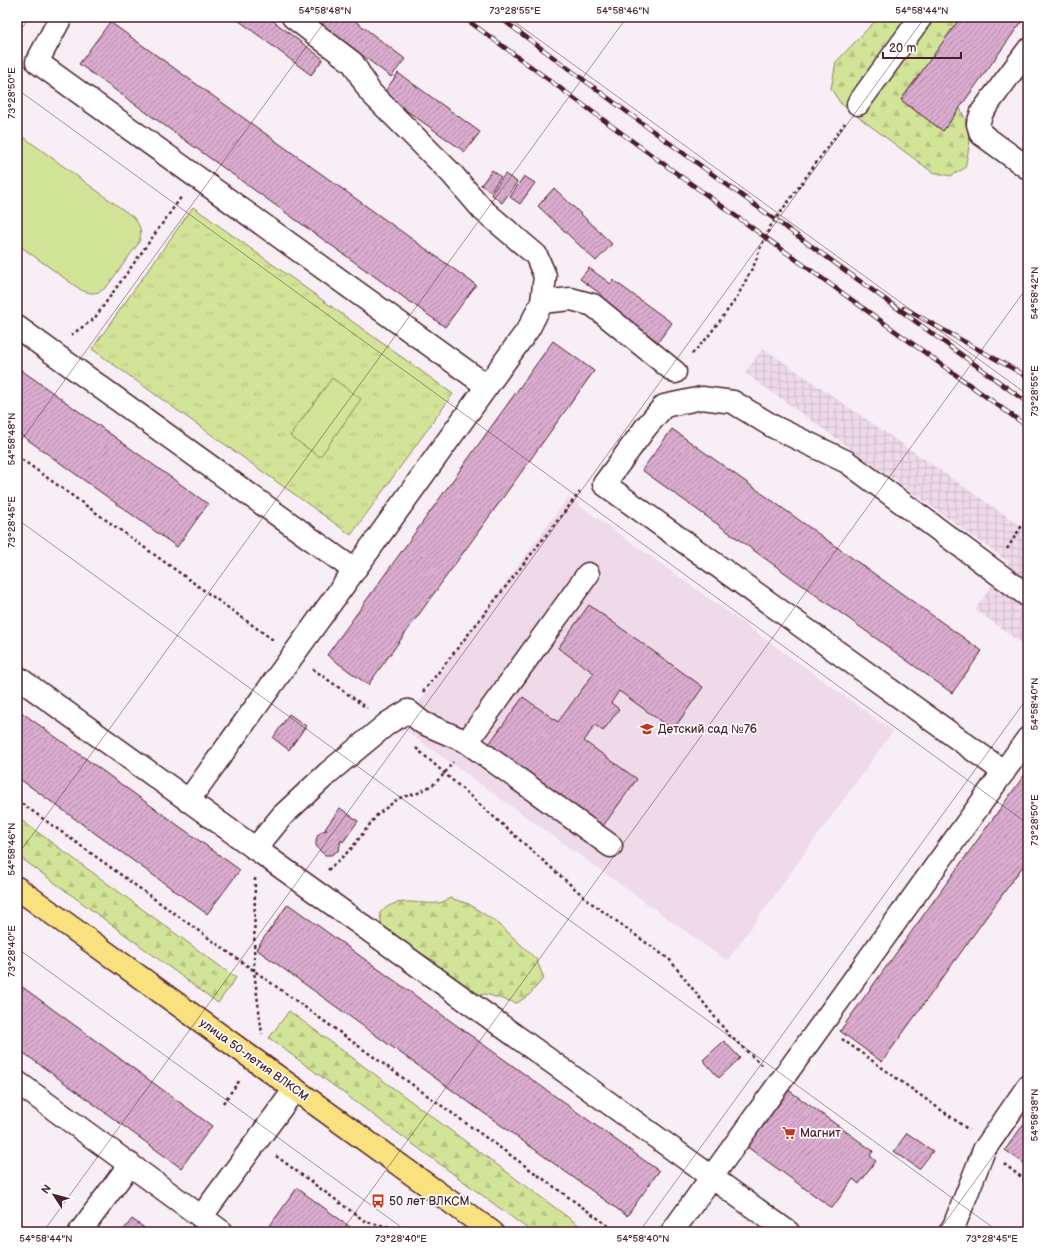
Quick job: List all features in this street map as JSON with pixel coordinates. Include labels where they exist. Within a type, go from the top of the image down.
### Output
[{"type":"main road","name":"улица 50-летия ВЛКСМ","points":[[17,888],[492,1232]]},
{"type":"lane","points":[[61,17],[37,62],[487,386]]},
{"type":"lane","points":[[188,801],[529,328],[542,302],[545,276],[536,255],[483,210],[452,174],[370,92],[353,63],[293,17]]},
{"type":"lane","points":[[858,104],[920,17]]},
{"type":"lane","points":[[1028,50],[982,112],[978,124],[981,134],[1028,168]]},
{"type":"lane","points":[[542,302],[571,299],[593,305],[676,372]]},
{"type":"lane","points":[[17,327],[354,570]]},
{"type":"lane","points":[[1004,772],[604,484],[646,427],[664,406],[702,398],[733,402],[774,427],[847,462],[1028,596]]},
{"type":"lane","points":[[467,742],[588,574]]},
{"type":"lane","points":[[17,678],[788,1232]]},
{"type":"lane","points":[[255,849],[282,816],[329,772],[388,723],[408,712],[423,723],[467,742],[611,846]]},
{"type":"lane","points":[[672,1232],[1028,738]]},
{"type":"lane","points":[[17,1082],[222,1232]]},
{"type":"lane","points":[[950,1232],[954,1226],[984,1150],[1028,1086]]},
{"type":"lane","points":[[201,1217],[295,1089]]},
{"type":"lane","points":[[80,1232],[130,1164]]},
{"type":"path","points":[[676,372],[707,338],[736,299],[755,263],[770,227],[858,104]]},
{"type":"path","points":[[49,350],[94,319],[196,176]]},
{"type":"path","points":[[17,456],[388,723],[590,902],[670,960],[729,1035],[781,1082]]},
{"type":"path","points":[[408,712],[585,486],[604,484]]},
{"type":"path","points":[[992,569],[1018,533],[1028,516]]},
{"type":"path","points":[[302,882],[326,872],[351,849],[377,815],[398,798],[418,793],[434,784],[444,774],[467,742]]},
{"type":"path","points":[[17,800],[617,1232]]},
{"type":"path","points":[[254,970],[255,849]]},
{"type":"path","points":[[822,1024],[988,1144]]},
{"type":"path","points":[[256,1142],[366,1222],[390,1227],[397,1232]]},
{"type":"shaded area","points":[[763,348],[1028,531],[1028,648],[975,609],[1009,562],[745,373]]},
{"type":"shaded area","name":"Детский сад №76","points":[[568,497],[893,731],[727,961],[401,727]]},
{"type":"green space","points":[[879,17],[961,17],[901,100],[943,131],[960,108],[965,119],[970,142],[965,168],[951,176],[932,172],[841,104],[831,89],[836,62]]},
{"type":"green space","points":[[17,134],[22,136],[133,217],[138,223],[141,233],[138,244],[108,285],[99,292],[89,293],[81,290],[17,244]]},
{"type":"green space","points":[[193,207],[453,394],[351,535],[92,349]]},
{"type":"green space","points":[[332,378],[361,399],[320,457],[290,436]]},
{"type":"green space","points":[[17,817],[236,978],[218,1003],[17,855]]},
{"type":"green space","points":[[450,898],[469,904],[499,924],[536,959],[544,978],[529,995],[517,1003],[485,994],[455,1000],[438,989],[435,961],[406,946],[382,929],[380,913],[386,907],[400,902],[440,903]]},
{"type":"green space","points":[[289,1011],[588,1232],[532,1232],[269,1038]]},
{"type":"building","points":[[234,17],[268,17],[323,59],[311,75]]},
{"type":"building","points":[[312,17],[350,17],[405,59],[391,77]]},
{"type":"building","points":[[961,17],[1025,17],[943,131],[901,100]]},
{"type":"building","points":[[110,22],[476,285],[445,327],[79,64]]},
{"type":"building","points":[[398,73],[480,132],[465,152],[383,94]]},
{"type":"building","points":[[492,170],[501,177],[490,192],[481,185]]},
{"type":"building","points":[[505,174],[517,182],[502,203],[491,194]]},
{"type":"building","points":[[524,176],[535,183],[520,204],[510,197]]},
{"type":"building","points":[[554,188],[612,244],[596,261],[538,206]]},
{"type":"building","points":[[589,268],[611,284],[613,280],[672,323],[658,342],[600,299],[602,295],[580,279]]},
{"type":"building","points":[[553,341],[594,371],[368,685],[327,655]]},
{"type":"building","points":[[17,367],[208,504],[177,547],[17,432]]},
{"type":"building","points":[[672,429],[982,651],[952,693],[642,470]]},
{"type":"building","points":[[589,605],[703,687],[673,730],[619,691],[611,703],[619,709],[603,731],[595,725],[584,741],[637,779],[603,826],[489,744],[523,697],[558,722],[594,673],[558,648]]},
{"type":"building","points":[[17,709],[240,870],[207,914],[17,777]]},
{"type":"building","points":[[289,714],[306,726],[289,750],[273,738]]},
{"type":"building","points":[[1028,770],[1028,859],[882,1062],[840,1031]]},
{"type":"building","points":[[340,808],[358,821],[343,842],[341,840],[339,850],[331,855],[325,855],[318,849],[316,840],[322,831],[327,830],[325,829]]},
{"type":"building","points":[[288,904],[659,1171],[627,1216],[256,949]]},
{"type":"building","points":[[17,983],[212,1126],[181,1168],[17,1048]]},
{"type":"building","points":[[724,1041],[740,1058],[719,1078],[703,1060]]},
{"type":"building","points":[[787,1089],[873,1151],[870,1156],[876,1161],[859,1184],[853,1179],[832,1208],[746,1146]]},
{"type":"building","points":[[1028,1118],[1028,1166],[1005,1150]]},
{"type":"building","points":[[907,1133],[933,1151],[919,1169],[894,1151]]},
{"type":"building","points":[[297,1188],[357,1232],[266,1231]]},
{"type":"building","points":[[132,1219],[150,1232],[122,1232]]},
{"type":"building","points":[[738,1228],[744,1232],[734,1232]]},
{"type":"railway","points":[[463,17],[1028,427]]},
{"type":"railway","points":[[499,17],[646,126],[1028,403]]},
{"type":"railway","points":[[904,308],[1028,377]]},
{"type":"place","name":"Детский сад №76","points":[[647,729]]},
{"type":"place","name":"Магнит","points":[[789,1133]]},
{"type":"place","name":"50 лет ВЛКСМ","points":[[378,1201]]}]
